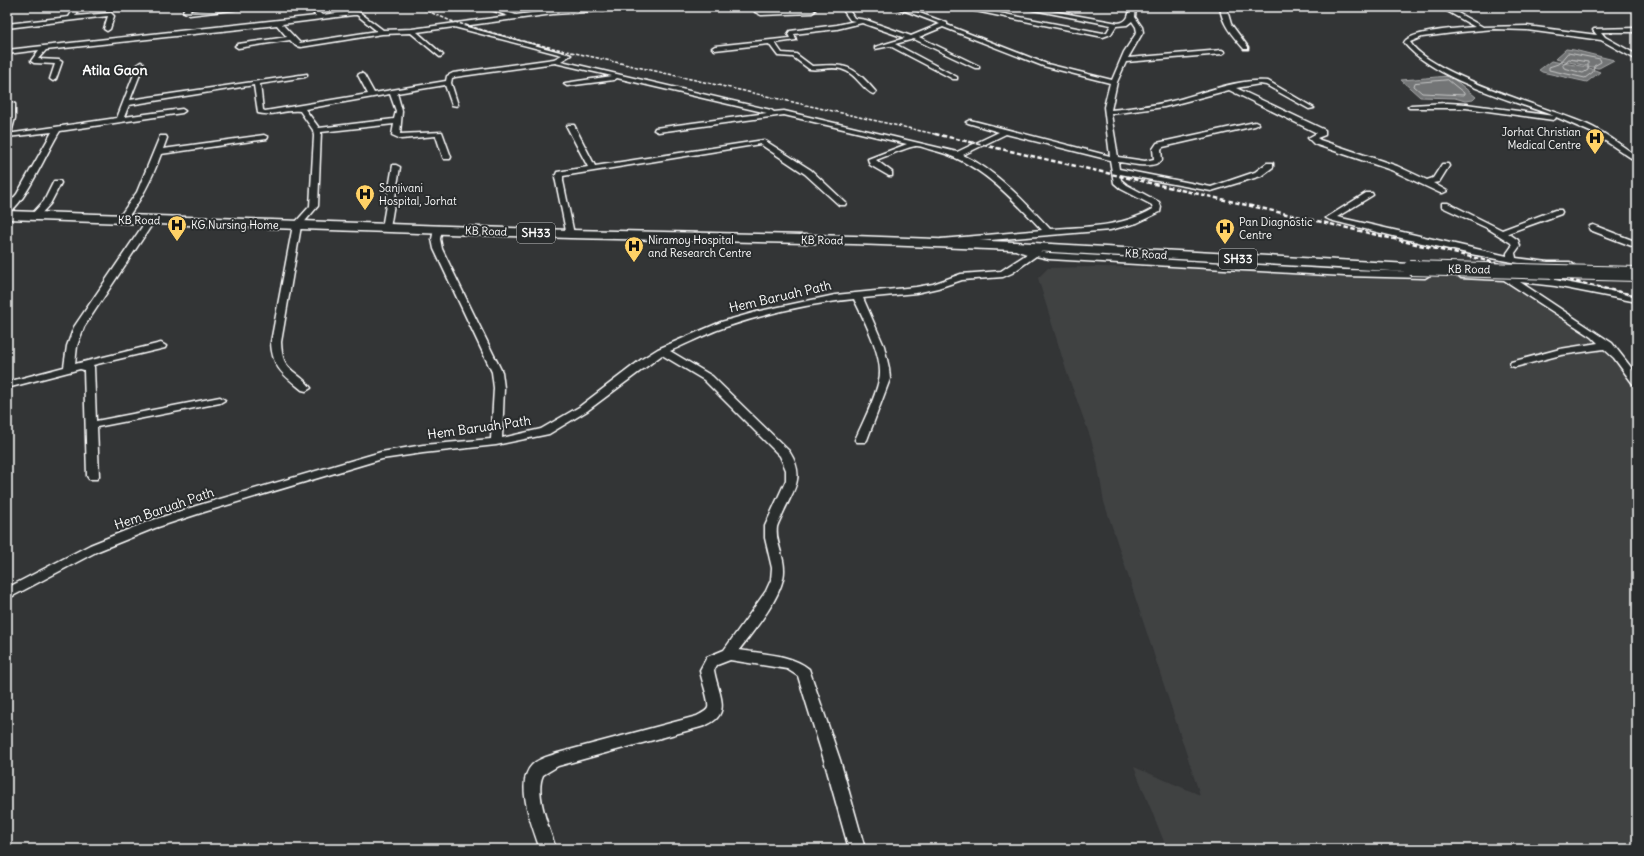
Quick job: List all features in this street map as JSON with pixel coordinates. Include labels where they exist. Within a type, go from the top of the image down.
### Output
[{"type":"main road","name":"KB Road","points":[[7,216],[570,234],[1015,246],[1410,268],[1637,274]]},
{"type":"street","points":[[72,18],[78,7]]},
{"type":"street","points":[[188,7],[186,11],[189,13],[241,7]]},
{"type":"street","points":[[311,7],[320,17]]},
{"type":"street","points":[[487,7],[515,17]]},
{"type":"street","points":[[278,23],[298,45],[301,45],[382,32],[412,31],[456,26],[560,11],[636,7]]},
{"type":"street","points":[[759,7],[758,12],[761,13],[812,11]]},
{"type":"street","points":[[844,7],[850,17],[913,37],[977,67]]},
{"type":"street","points":[[898,7],[944,22],[945,24],[943,25]]},
{"type":"street","points":[[959,7],[1103,35],[1109,33],[1114,25]]},
{"type":"street","points":[[1021,7],[1114,25],[1125,24],[1132,17],[1133,8],[1124,7]]},
{"type":"street","points":[[1223,7],[1225,22],[1246,48]]},
{"type":"street","points":[[1443,7],[1484,29]]},
{"type":"street","points":[[7,52],[357,13],[382,32]]},
{"type":"street","points":[[7,26],[111,15],[107,29]]},
{"type":"street","points":[[926,243],[1116,226],[1157,210],[1156,204],[1120,185],[1117,181],[1107,112],[1114,82],[1127,52],[1140,32],[1139,27],[1132,17]]},
{"type":"street","points":[[715,48],[794,40],[791,33],[794,32],[833,28],[864,21]]},
{"type":"street","points":[[877,48],[913,37],[943,25],[1045,65],[1114,82]]},
{"type":"street","points":[[455,104],[448,83],[449,77],[453,75],[555,60],[568,55],[456,26]]},
{"type":"street","points":[[1603,38],[1527,28],[1484,29],[1423,35],[1410,38],[1407,43],[1413,50],[1428,61],[1454,75],[1575,121],[1601,134],[1637,160]]},
{"type":"street","points":[[1637,30],[1596,30],[1603,38],[1637,58]]},
{"type":"street","points":[[412,31],[440,55]]},
{"type":"street","points":[[238,46],[292,38]]},
{"type":"street","points":[[771,42],[780,55],[794,55],[811,68],[837,66],[857,75],[863,79],[873,92]]},
{"type":"street","points":[[890,44],[955,78]]},
{"type":"street","points":[[43,49],[34,61],[59,62],[53,79]]},
{"type":"street","points":[[1124,60],[1222,52]]},
{"type":"street","points":[[555,60],[622,77],[959,154],[1006,191],[1031,213],[1048,232]]},
{"type":"street","points":[[119,121],[141,64]]},
{"type":"street","points":[[361,74],[372,95]]},
{"type":"street","points":[[126,103],[305,75]]},
{"type":"street","points":[[567,84],[622,77]]},
{"type":"street","points":[[257,82],[260,112],[296,108],[448,83]]},
{"type":"street","points":[[1107,112],[1159,106],[1230,88],[1266,82],[1311,108]]},
{"type":"street","points":[[1230,88],[1322,132],[1322,134],[1312,138],[1317,142],[1394,168],[1443,191]]},
{"type":"street","points":[[393,92],[398,106],[396,135],[439,134],[447,157]]},
{"type":"street","points":[[7,103],[12,104],[13,107],[12,121],[7,134],[14,135],[182,111]]},
{"type":"street","points":[[1411,107],[1446,105],[1466,106],[1575,121]]},
{"type":"street","points":[[296,108],[302,109],[317,130],[318,148],[314,206],[297,225],[276,342],[276,353],[278,362],[306,388]]},
{"type":"street","points":[[658,130],[778,113]]},
{"type":"street","points":[[317,130],[398,121]]},
{"type":"street","points":[[970,122],[1114,159],[1137,163],[1156,162],[1158,160],[1157,149],[1160,145],[1255,124]]},
{"type":"street","points":[[571,127],[593,169]]},
{"type":"street","points":[[7,211],[17,202],[49,141],[57,130]]},
{"type":"street","points":[[959,154],[1006,131]]},
{"type":"street","points":[[158,152],[264,137]]},
{"type":"street","points":[[121,220],[138,198],[163,138]]},
{"type":"street","points":[[570,234],[558,177],[564,173],[760,142],[766,144],[808,172],[842,203]]},
{"type":"street","points":[[889,174],[873,163],[872,159],[915,144]]},
{"type":"street","points":[[1115,171],[1211,189],[1258,174],[1270,165]]},
{"type":"street","points":[[1427,183],[1436,180],[1445,166]]},
{"type":"street","points":[[386,228],[396,167]]},
{"type":"street","points":[[34,216],[47,202],[57,182]]},
{"type":"street","points":[[1369,195],[1330,218],[1512,260],[1548,265],[1637,267]]},
{"type":"street","points":[[1445,205],[1501,233],[1516,244],[1511,253],[1512,260]]},
{"type":"street","points":[[1501,233],[1558,212]]},
{"type":"street","points":[[74,367],[72,346],[79,327],[151,220]]},
{"type":"street","points":[[1593,228],[1637,245]]},
{"type":"street","points":[[438,229],[436,239],[437,245],[498,372],[499,388],[496,442]]},
{"type":"street","points":[[1015,246],[1022,250],[1057,257],[1345,273],[1506,277],[1555,282],[1637,299]]},
{"type":"street","name":"Hem Baruah Path","points":[[7,594],[94,548],[200,509],[381,456],[423,449],[496,442],[533,436],[555,427],[583,410],[646,361],[662,351],[711,329],[741,319],[803,304],[857,295],[916,290],[935,286],[961,276],[1003,274],[1009,272],[1034,253]]},
{"type":"street","points":[[1506,277],[1579,324],[1608,345],[1628,368],[1637,382]]},
{"type":"street","points":[[857,295],[882,354],[885,370],[885,379],[861,440]]},
{"type":"street","points":[[1515,364],[1560,352],[1608,345]]},
{"type":"street","points":[[7,385],[161,346]]},
{"type":"street","points":[[548,849],[533,794],[532,783],[534,775],[538,769],[546,764],[558,760],[701,721],[710,716],[715,710],[715,700],[709,682],[708,670],[712,662],[729,654],[772,593],[777,580],[778,568],[771,538],[771,526],[792,480],[793,472],[785,454],[708,378],[662,351]]},
{"type":"street","points":[[74,367],[89,367],[94,476]]},
{"type":"street","points":[[91,425],[220,400]]},
{"type":"street","points":[[729,654],[789,664],[798,668],[804,673],[832,760],[857,849]]},
{"type":"shaded area","points":[[1048,268],[1311,269],[1493,274],[1562,316],[1594,338],[1613,356],[1637,390],[1637,849],[1167,849],[1134,767],[1200,795],[1104,502],[1097,461],[1090,436],[1067,373],[1038,278]]},
{"type":"water","points":[[1566,49],[1614,60],[1597,68],[1555,59]]},
{"type":"water","points":[[1551,61],[1587,67],[1600,72],[1587,82],[1542,72],[1539,70]]},
{"type":"water","points":[[1450,76],[1476,97],[1473,100],[1465,101],[1455,98],[1420,97],[1401,80],[1438,77]]},
{"type":"railway","points":[[418,7],[451,21],[522,41],[939,135]]},
{"type":"railway","points":[[935,134],[1637,296]]},
{"type":"place","name":"Jorhat Christian Medical Centre","points":[[1595,155]]},
{"type":"place","name":"Sanjivani Hospital, Jorhat","points":[[365,211]]},
{"type":"place","name":"KG Nursing Home","points":[[177,242]]},
{"type":"place","name":"Pan Diagnostic Centre","points":[[1225,245]]},
{"type":"place","name":"Niramoy Hospital and Research Centre","points":[[634,263]]},
{"type":"district","name":"Atila Gaon","points":[[115,70]]}]
